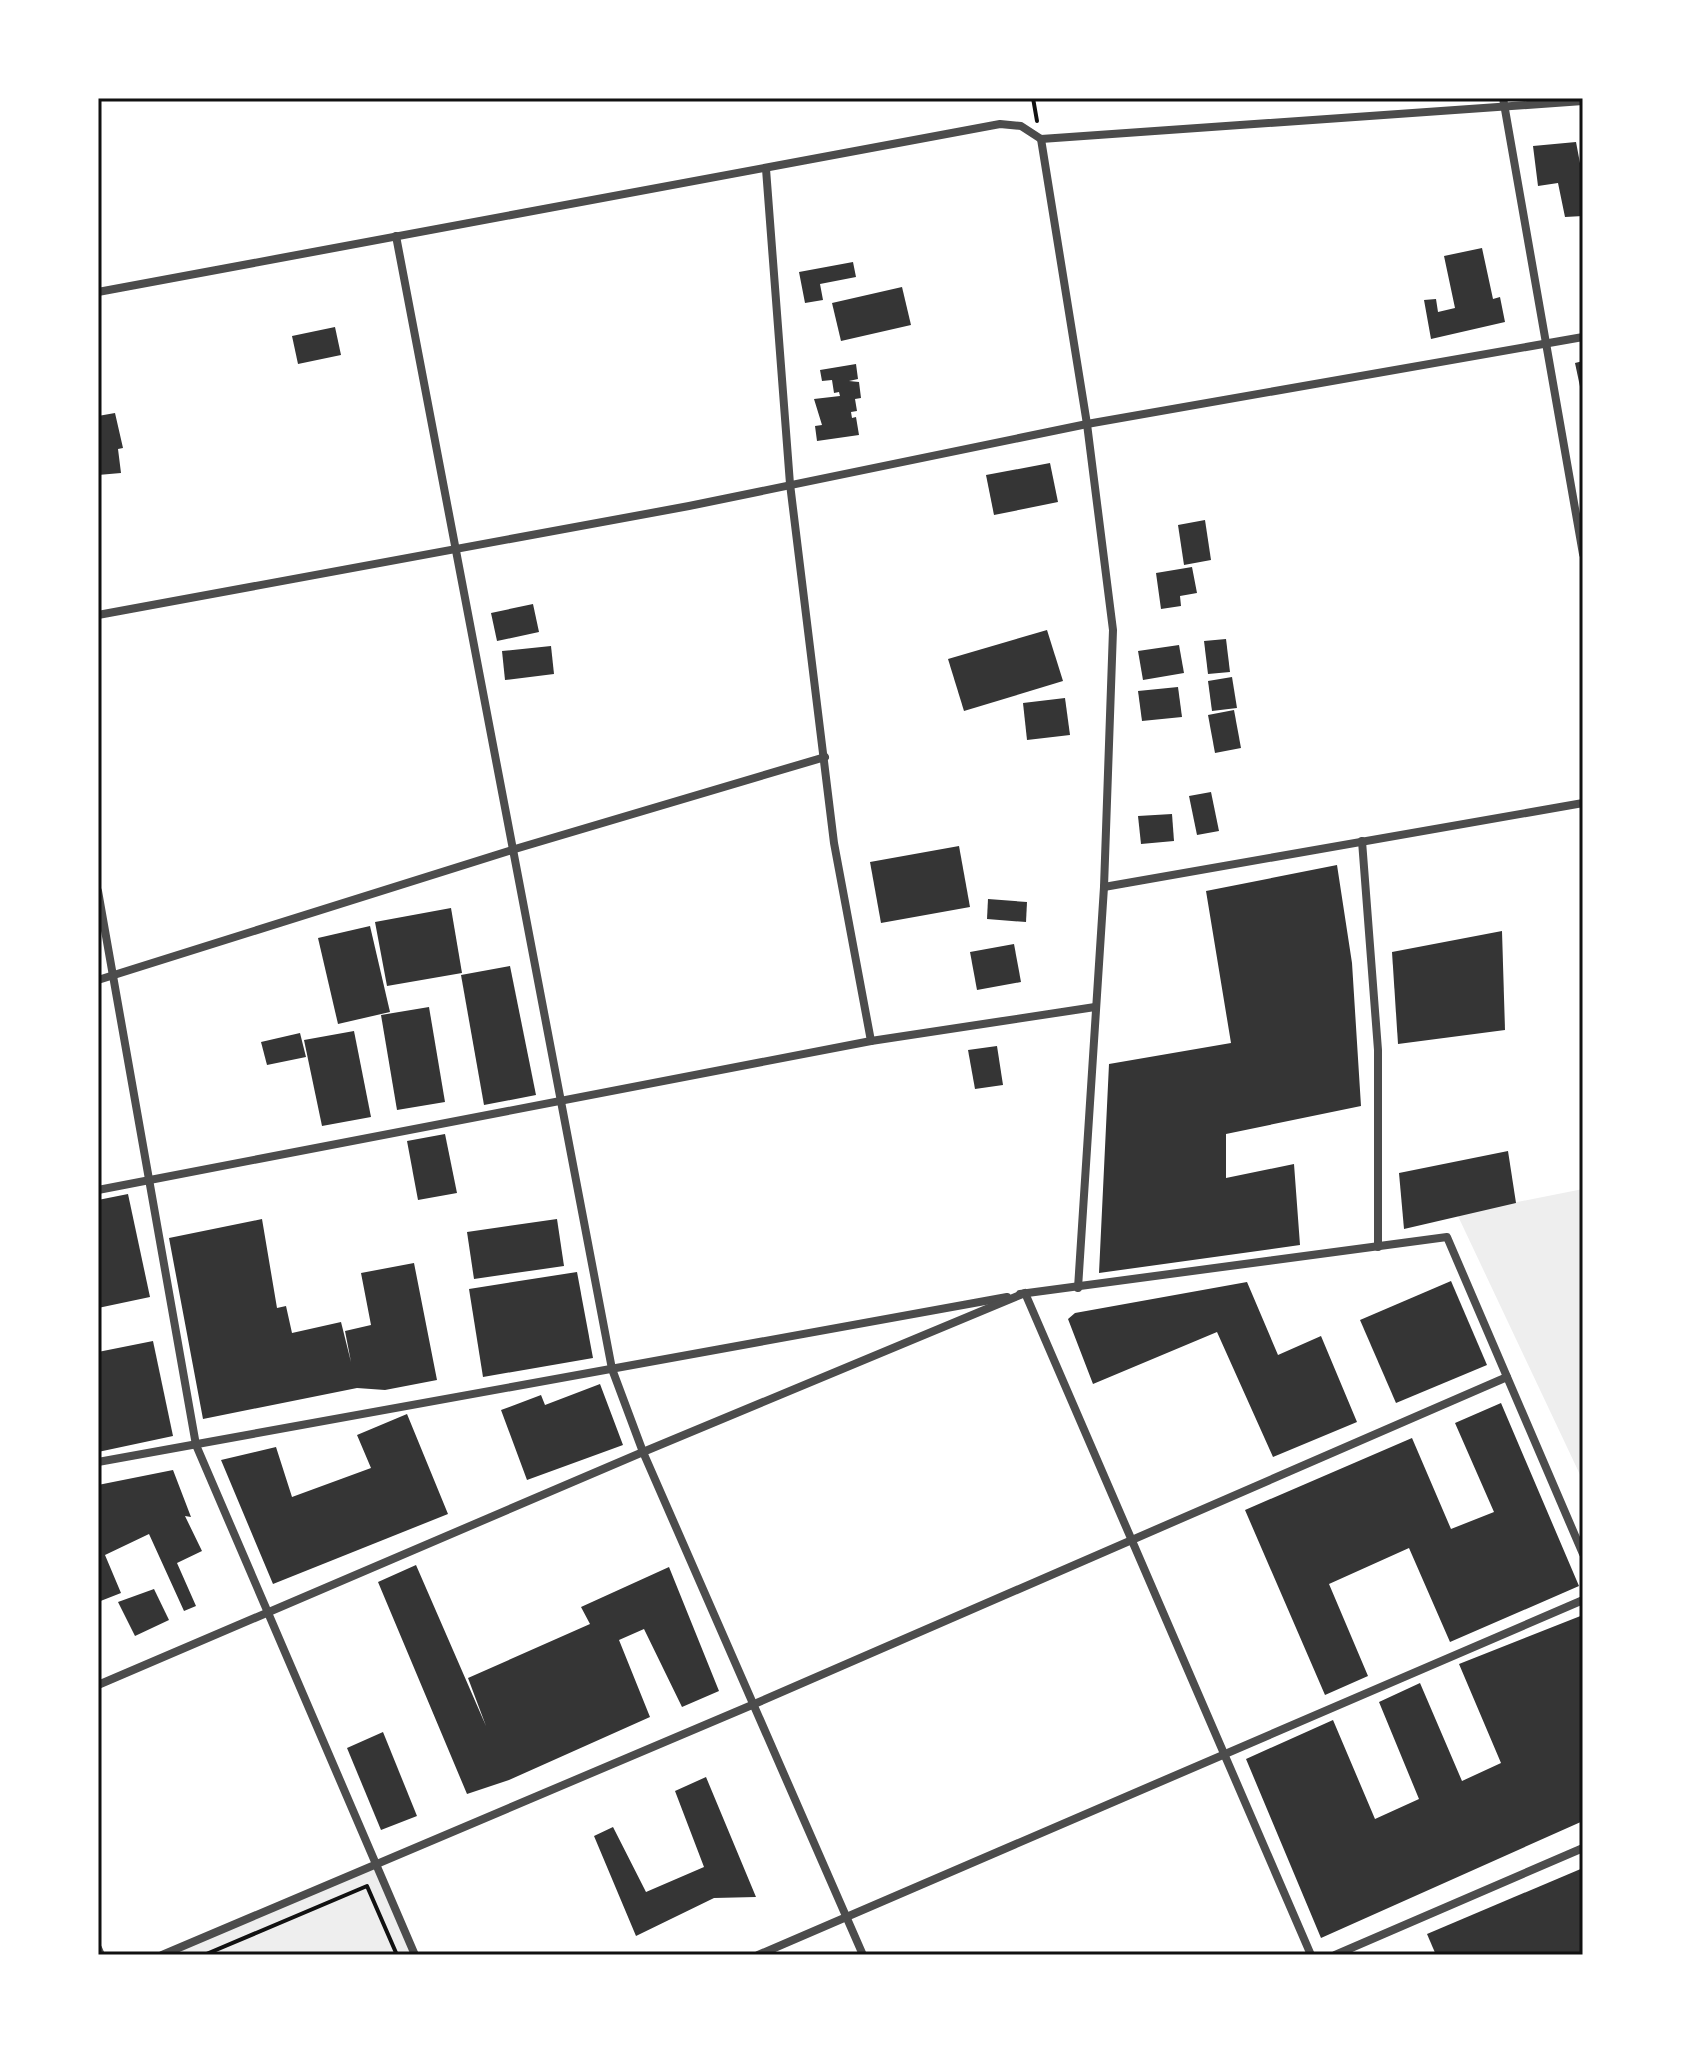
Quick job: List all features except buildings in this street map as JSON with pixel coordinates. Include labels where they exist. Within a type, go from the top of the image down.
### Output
[{"type":"street","points":[[98,292],[1000,124],[1021,126],[1041,139],[1504,103],[1583,101]]},
{"type":"street","points":[[1504,103],[1583,554]]},
{"type":"street","points":[[1041,139],[1087,424],[1113,630],[1104,887],[1078,1288]]},
{"type":"street","points":[[766,169],[790,484],[834,843],[871,1041]]},
{"type":"street","points":[[396,236],[612,1369],[643,1452],[863,1955]]},
{"type":"street","points":[[98,615],[457,549],[1087,424],[1583,337]]},
{"type":"street","points":[[98,980],[515,849],[825,757]]},
{"type":"street","points":[[1104,887],[1583,803]]},
{"type":"street","points":[[1362,841],[1378,1050],[1378,1247]]},
{"type":"street","points":[[98,891],[196,1445],[415,1955]]},
{"type":"street","points":[[98,1190],[871,1041],[1095,1007]]},
{"type":"street","points":[[98,1462],[1025,1293],[1447,1237],[1583,1554]]},
{"type":"street","points":[[98,1685],[1025,1293]]},
{"type":"street","points":[[1025,1293],[1311,1955]]},
{"type":"street","points":[[162,1955],[752,1705],[1507,1377]]},
{"type":"street","points":[[758,1955],[1583,1600]]},
{"type":"street","points":[[1335,1955],[1583,1848]]},
{"type":"street","points":[[98,1948],[101,1955]]},
{"type":"path","points":[[204,1955],[367,1886],[397,1955]]},
{"type":"shaded area","points":[[1583,1189],[1583,1481],[1457,1214]]},
{"type":"shaded area","points":[[376,1864],[415,1955],[162,1955]]}]
